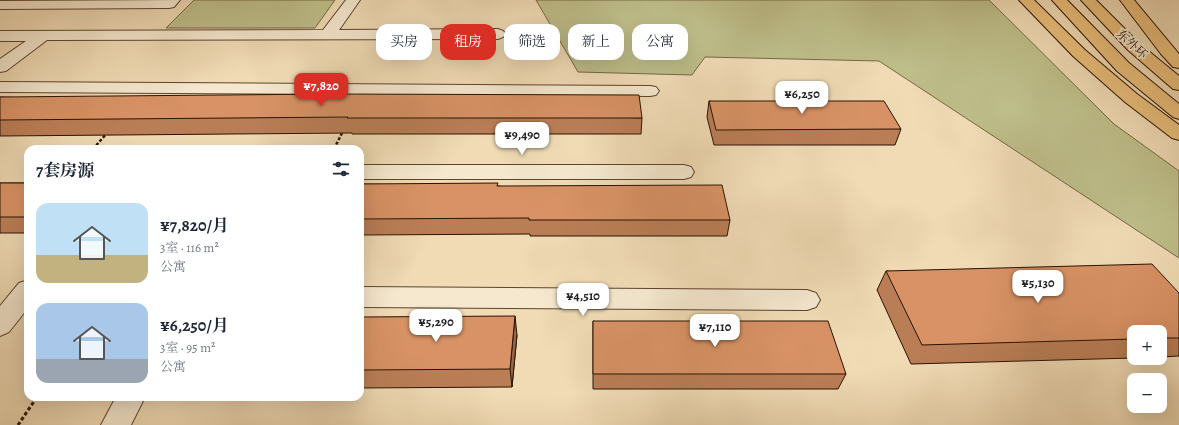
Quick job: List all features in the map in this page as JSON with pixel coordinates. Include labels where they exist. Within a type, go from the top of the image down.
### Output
[{"type":"main road","points":[[1026,0],[1079,52],[1131,98],[1179,134]]},
{"type":"main road","points":[[1059,0],[1123,67],[1179,113]]},
{"type":"main road","name":"东外环","points":[[1088,0],[1134,47],[1179,85]]},
{"type":"main road","points":[[1127,0],[1167,51],[1179,63]]},
{"type":"street","points":[[0,5],[169,4],[173,0]]},
{"type":"street","points":[[328,34],[353,0]]},
{"type":"street","points":[[0,36],[498,34]]},
{"type":"street","points":[[0,66],[44,36]]},
{"type":"street","points":[[0,87],[650,91]]},
{"type":"street","points":[[364,172],[684,172]]},
{"type":"street","points":[[0,325],[17,295]]},
{"type":"street","points":[[364,297],[807,300]]},
{"type":"street","points":[[116,425],[129,401]]},
{"type":"path","points":[[517,172],[528,90]]},
{"type":"path","points":[[336,145],[344,129]]},
{"type":"path","points":[[97,145],[108,132]]},
{"type":"path","points":[[18,425],[33,401]]},
{"type":"green space","points":[[194,0],[335,0],[315,28],[166,28]]},
{"type":"green space","points":[[536,0],[989,0],[1114,124],[1179,171],[1179,258],[879,61],[705,57],[692,75],[578,72],[571,60],[624,60],[624,24],[568,24],[568,55],[560,41],[560,24],[550,24]]},
{"type":"building","points":[[334,94],[639,95],[642,118],[347,118],[348,117],[0,120],[0,97]]},
{"type":"building","points":[[709,101],[884,101],[901,129],[716,130]]},
{"type":"building","points":[[0,183],[24,183],[24,217],[0,217]]},
{"type":"building","points":[[498,183],[497,186],[722,185],[730,220],[529,220],[529,218],[364,219],[364,184]]},
{"type":"building","points":[[1152,264],[1179,293],[1179,338],[1167,338],[1167,325],[1127,325],[1127,339],[922,345],[886,271]]},
{"type":"building","points":[[515,316],[510,369],[364,370],[364,317]]},
{"type":"building","points":[[593,321],[828,321],[846,374],[593,374]]}]
